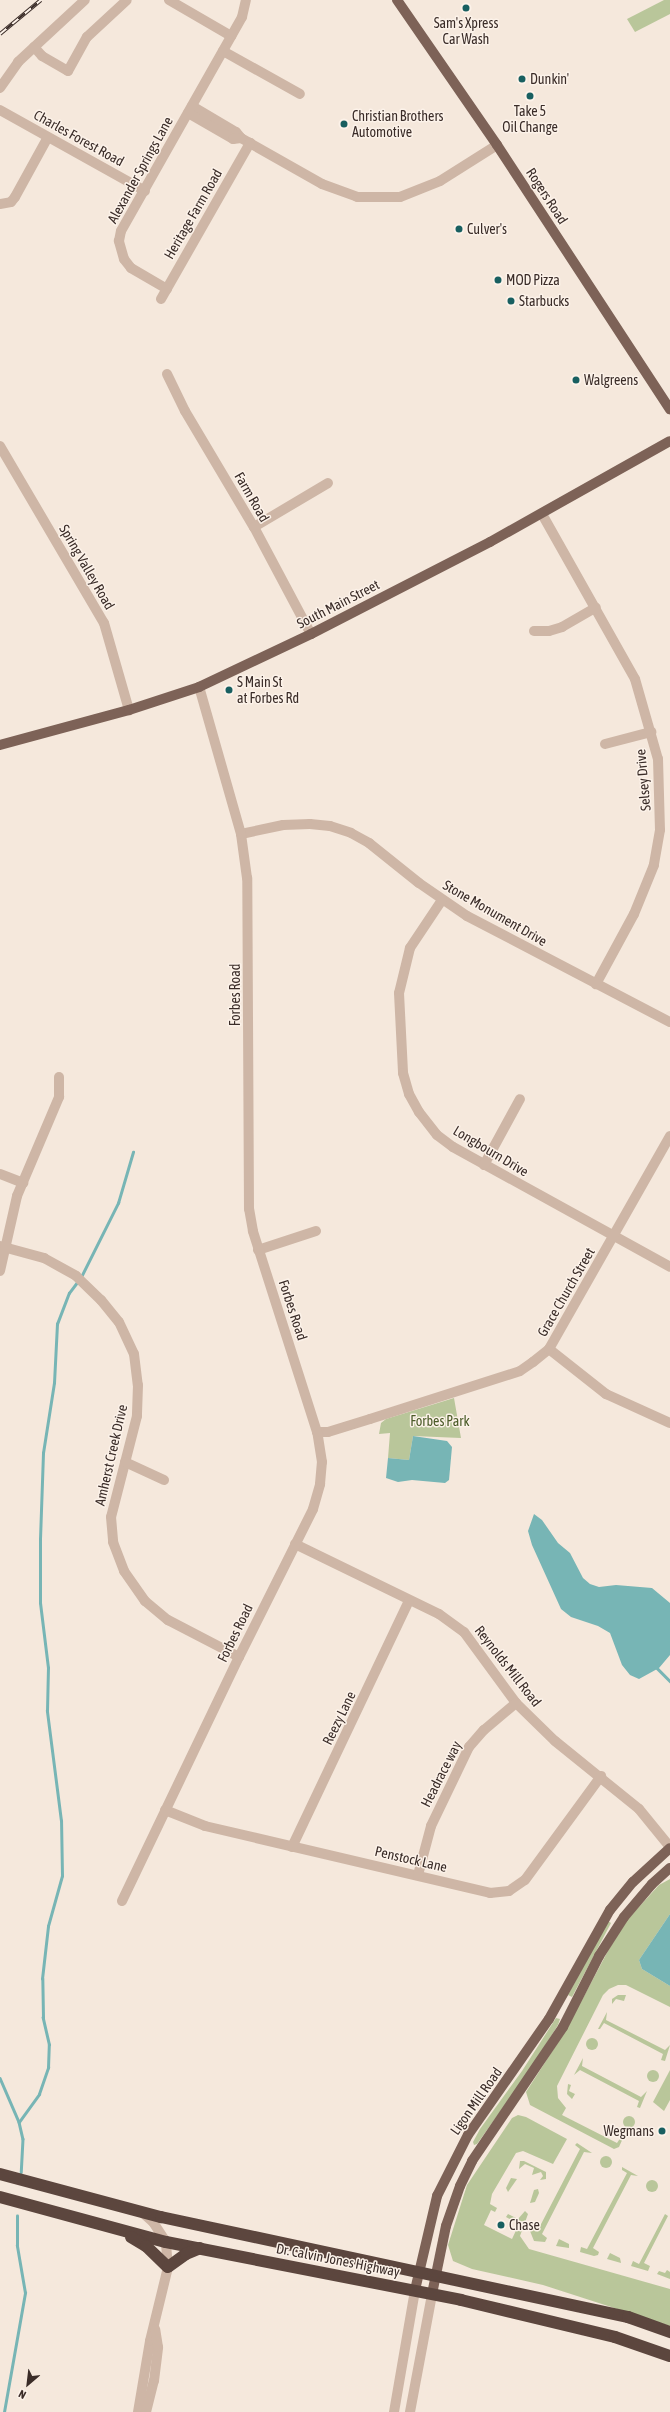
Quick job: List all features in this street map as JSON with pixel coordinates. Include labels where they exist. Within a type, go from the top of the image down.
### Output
[{"type":"highway","name":"Dr. Calvin Jones Highway","points":[[0,2174],[140,2211],[628,2316],[670,2332]]},
{"type":"highway","points":[[0,2183],[82,2196]]},
{"type":"highway","name":"Dr. Calvin Jones Highway","points":[[0,2197],[166,2242],[415,2290],[615,2337],[670,2356]]},
{"type":"highway","points":[[113,2228],[146,2246],[168,2267],[186,2254],[200,2248]]},
{"type":"main road","name":"Rogers Road","points":[[397,0],[497,145],[670,409]]},
{"type":"main road","name":"South Main Street","points":[[0,745],[129,710],[199,687],[311,634],[542,514],[670,441]]},
{"type":"main road","name":"Ligon Mill Road","points":[[415,2290],[437,2196],[468,2135],[549,2019],[610,1910],[634,1882],[670,1848]]},
{"type":"main road","points":[[432,2294],[435,2274],[452,2206],[472,2161],[563,2028],[599,1956],[624,1917],[652,1884],[670,1868]]},
{"type":"street","points":[[0,88],[18,62],[85,0]]},
{"type":"street","points":[[34,47],[42,56],[68,71],[87,37],[127,0]]},
{"type":"street","points":[[169,0],[231,36]]},
{"type":"street","name":"Alexander Springs Lane","points":[[167,289],[131,268],[124,259],[121,250],[121,231],[145,191],[242,17],[246,0]]},
{"type":"street","points":[[223,51],[300,94]]},
{"type":"street","name":"Charles Forest Road","points":[[0,110],[145,191]]},
{"type":"street","name":"Alexander Springs Lane","points":[[190,110],[233,139],[245,141],[322,184],[357,197],[400,197],[440,181],[497,145]]},
{"type":"street","points":[[0,204],[11,202],[15,197],[48,137]]},
{"type":"street","name":"Heritage Farm Road","points":[[161,299],[245,141]]},
{"type":"street","name":"Farm Road","points":[[167,374],[185,411],[254,527],[311,634]]},
{"type":"street","name":"Spring Valley Road","points":[[0,446],[104,624],[129,710]]},
{"type":"street","points":[[254,527],[328,483]]},
{"type":"street","name":"Selsey Drive","points":[[542,514],[596,607],[635,679],[658,759],[665,830],[645,891],[596,984]]},
{"type":"street","points":[[534,631],[549,631],[562,627],[596,607]]},
{"type":"street","name":"Forbes Road","points":[[122,1901],[239,1657],[313,1509],[320,1484],[322,1462],[317,1432],[258,1250],[249,1209],[248,919],[241,834],[199,687]]},
{"type":"street","points":[[605,744],[651,732]]},
{"type":"street","name":"Stone Monument Drive","points":[[241,834],[283,825],[304,824],[330,826],[344,830],[369,843],[442,900],[467,916],[670,1022]]},
{"type":"street","name":"Longbourn Drive","points":[[442,900],[410,948],[399,993],[404,1073],[409,1094],[418,1112],[437,1134],[453,1147],[670,1267]]},
{"type":"street","points":[[0,1271],[3,1246],[17,1196],[59,1097],[59,1076]]},
{"type":"street","points":[[484,1165],[520,1099]]},
{"type":"street","name":"Grace Church Street","points":[[317,1432],[328,1432],[520,1371],[549,1349],[670,1136]]},
{"type":"street","points":[[0,1174],[23,1183]]},
{"type":"street","points":[[258,1250],[316,1231]]},
{"type":"street","name":"Amherst Creek Drive","points":[[3,1246],[44,1258],[76,1276],[101,1300],[119,1322],[134,1354],[138,1385],[137,1416],[111,1517],[113,1542],[124,1571],[145,1601],[168,1620],[239,1657]]},
{"type":"street","points":[[549,1349],[606,1394],[670,1423]]},
{"type":"street","points":[[125,1462],[164,1480]]},
{"type":"street","name":"Reynolds Mill Road","points":[[295,1544],[409,1601],[439,1614],[464,1632],[516,1703],[556,1741],[601,1776],[639,1809],[670,1848]]},
{"type":"street","name":"Reezy Lane","points":[[292,1847],[409,1601]]},
{"type":"street","name":"Headrace way","points":[[418,1875],[431,1826],[469,1747],[484,1730],[516,1703]]},
{"type":"street","name":"Penstock Lane","points":[[165,1810],[205,1826],[490,1893],[509,1891],[525,1880],[601,1776]]},
{"type":"street","points":[[138,2412],[150,2341],[155,2328],[168,2267],[166,2242],[153,2222],[140,2211]]},
{"type":"street","name":"Ligon Mill Road","points":[[394,2412],[415,2290]]},
{"type":"street","points":[[410,2412],[432,2294]]},
{"type":"street","points":[[146,2412],[154,2381],[158,2347],[155,2328]]},
{"type":"green space","points":[[664,0],[670,0],[670,14],[635,32],[627,19]]},
{"type":"green space","name":"Forbes Park","points":[[454,1398],[461,1438],[413,1436],[409,1460],[388,1458],[390,1433],[379,1434],[381,1423],[386,1419]]},
{"type":"green space","points":[[670,1879],[670,1914],[639,1960],[642,1969],[670,1986],[670,2007],[626,1985],[618,1985],[609,1989],[603,1995],[557,2086],[558,2098],[566,2108],[562,2115],[617,2143],[621,2137],[623,2138],[619,2147],[614,2149],[530,2105],[526,2092],[566,2030],[609,1949],[628,1919],[659,1885]]},
{"type":"green space","points":[[608,1921],[611,1923],[572,1997],[568,1995]]},
{"type":"green space","points":[[618,1995],[626,1995],[624,2001],[616,1999],[612,2004],[612,1999]]},
{"type":"green space","points":[[607,2012],[606,2020],[665,2050],[670,2045],[665,2061],[661,2060],[663,2054],[604,2023],[600,2029],[598,2029]]},
{"type":"green space","points":[[556,2018],[560,2019],[558,2025],[527,2074],[477,2144],[474,2145],[473,2142],[480,2129],[522,2071]]},
{"type":"green space","points":[[592,2038],[596,2040],[598,2044],[596,2048],[592,2050],[588,2048],[586,2044],[588,2040]]},
{"type":"green space","points":[[583,2058],[582,2066],[641,2097],[647,2091],[640,2108],[637,2107],[639,2101],[580,2070],[574,2075]]},
{"type":"green space","points":[[653,2070],[657,2072],[659,2076],[657,2080],[653,2082],[649,2080],[647,2076],[649,2072]]},
{"type":"green space","points":[[670,2070],[670,2100],[664,2111],[653,2102]]},
{"type":"green space","points":[[568,2084],[571,2085],[569,2091],[575,2094],[572,2099],[567,2094]]},
{"type":"green space","points":[[518,2115],[526,2117],[567,2139],[553,2164],[523,2151],[516,2153],[492,2194],[490,2204],[497,2208],[495,2212],[491,2210],[484,2225],[512,2239],[519,2224],[506,2217],[508,2214],[518,2219],[525,2211],[528,2214],[520,2236],[529,2249],[670,2289],[670,2326],[543,2285],[472,2269],[453,2261],[448,2245],[467,2185],[512,2118]]},
{"type":"green space","points":[[629,2116],[633,2118],[635,2122],[633,2126],[629,2128],[625,2126],[623,2122],[625,2118]]},
{"type":"green space","points":[[577,2143],[592,2153],[584,2152],[542,2234],[547,2238],[545,2242],[534,2241],[530,2231],[533,2226],[539,2228],[580,2149],[575,2145]]},
{"type":"green space","points":[[606,2156],[610,2158],[612,2162],[610,2166],[606,2168],[602,2166],[600,2162],[602,2158]]},
{"type":"green space","points":[[520,2161],[524,2161],[546,2172],[546,2179],[540,2180],[543,2176],[541,2172],[532,2175],[534,2168],[525,2164],[519,2169]]},
{"type":"green space","points":[[622,2167],[638,2176],[631,2175],[593,2248],[599,2252],[598,2255],[594,2256],[580,2252],[581,2247],[587,2249],[627,2173],[622,2170]]},
{"type":"green space","points":[[511,2178],[517,2179],[508,2192],[506,2188]]},
{"type":"green space","points":[[652,2180],[656,2182],[658,2186],[656,2190],[652,2192],[648,2190],[646,2186],[648,2182]]},
{"type":"green space","points":[[538,2189],[539,2193],[535,2202],[530,2203],[534,2190]]},
{"type":"green space","points":[[665,2214],[668,2216],[644,2263],[650,2266],[648,2271],[631,2266],[633,2261],[639,2264]]},
{"type":"green space","points":[[559,2239],[569,2244],[569,2248],[556,2246]]},
{"type":"green space","points":[[610,2253],[620,2258],[621,2263],[607,2259]]},
{"type":"green space","points":[[667,2270],[670,2272],[670,2279],[657,2274],[659,2271],[665,2273]]},
{"type":"water","points":[[413,1436],[447,1441],[452,1447],[449,1480],[445,1483],[412,1480],[398,1482],[386,1478],[388,1458],[409,1460]]},
{"type":"water","points":[[534,1514],[542,1520],[558,1543],[570,1553],[583,1578],[590,1584],[599,1587],[616,1585],[652,1588],[670,1603],[670,1655],[659,1668],[639,1679],[630,1675],[622,1665],[610,1633],[598,1626],[571,1617],[561,1609],[532,1545],[528,1531]]},
{"type":"water","points":[[670,1914],[670,1986],[642,1969],[639,1960]]},
{"type":"waterway","points":[[81,1277],[118,1203],[133,1152]]},
{"type":"waterway","points":[[19,2122],[39,2094],[48,2068],[49,2045],[43,2018],[42,1979],[48,1926],[62,1876],[61,1821],[47,1711],[48,1668],[40,1603],[40,1539],[43,1453],[54,1383],[57,1324],[69,1293],[78,1281]]},
{"type":"waterway","points":[[656,1667],[670,1681]]},
{"type":"waterway","points":[[0,2078],[19,2122],[23,2139],[21,2172]]},
{"type":"waterway","points":[[4,2412],[25,2293],[17,2246],[17,2216]]},
{"type":"railway","points":[[0,34],[41,0]]},
{"type":"place","name":"Sam's Xpress Car Wash","points":[[466,8]]},
{"type":"place","name":"Dunkin'","points":[[522,79]]},
{"type":"place","name":"Take 5 Oil Change","points":[[530,96]]},
{"type":"place","name":"Christian Brothers Automotive","points":[[344,124]]},
{"type":"place","name":"Culver's","points":[[459,229]]},
{"type":"place","name":"MOD Pizza","points":[[498,280]]},
{"type":"place","name":"Starbucks","points":[[511,301]]},
{"type":"place","name":"Walgreens","points":[[576,380]]},
{"type":"place","name":"S Main St at Forbes Rd","points":[[229,690]]},
{"type":"place","name":"Wegmans","points":[[662,2131]]},
{"type":"place","name":"Chase","points":[[501,2225]]}]
